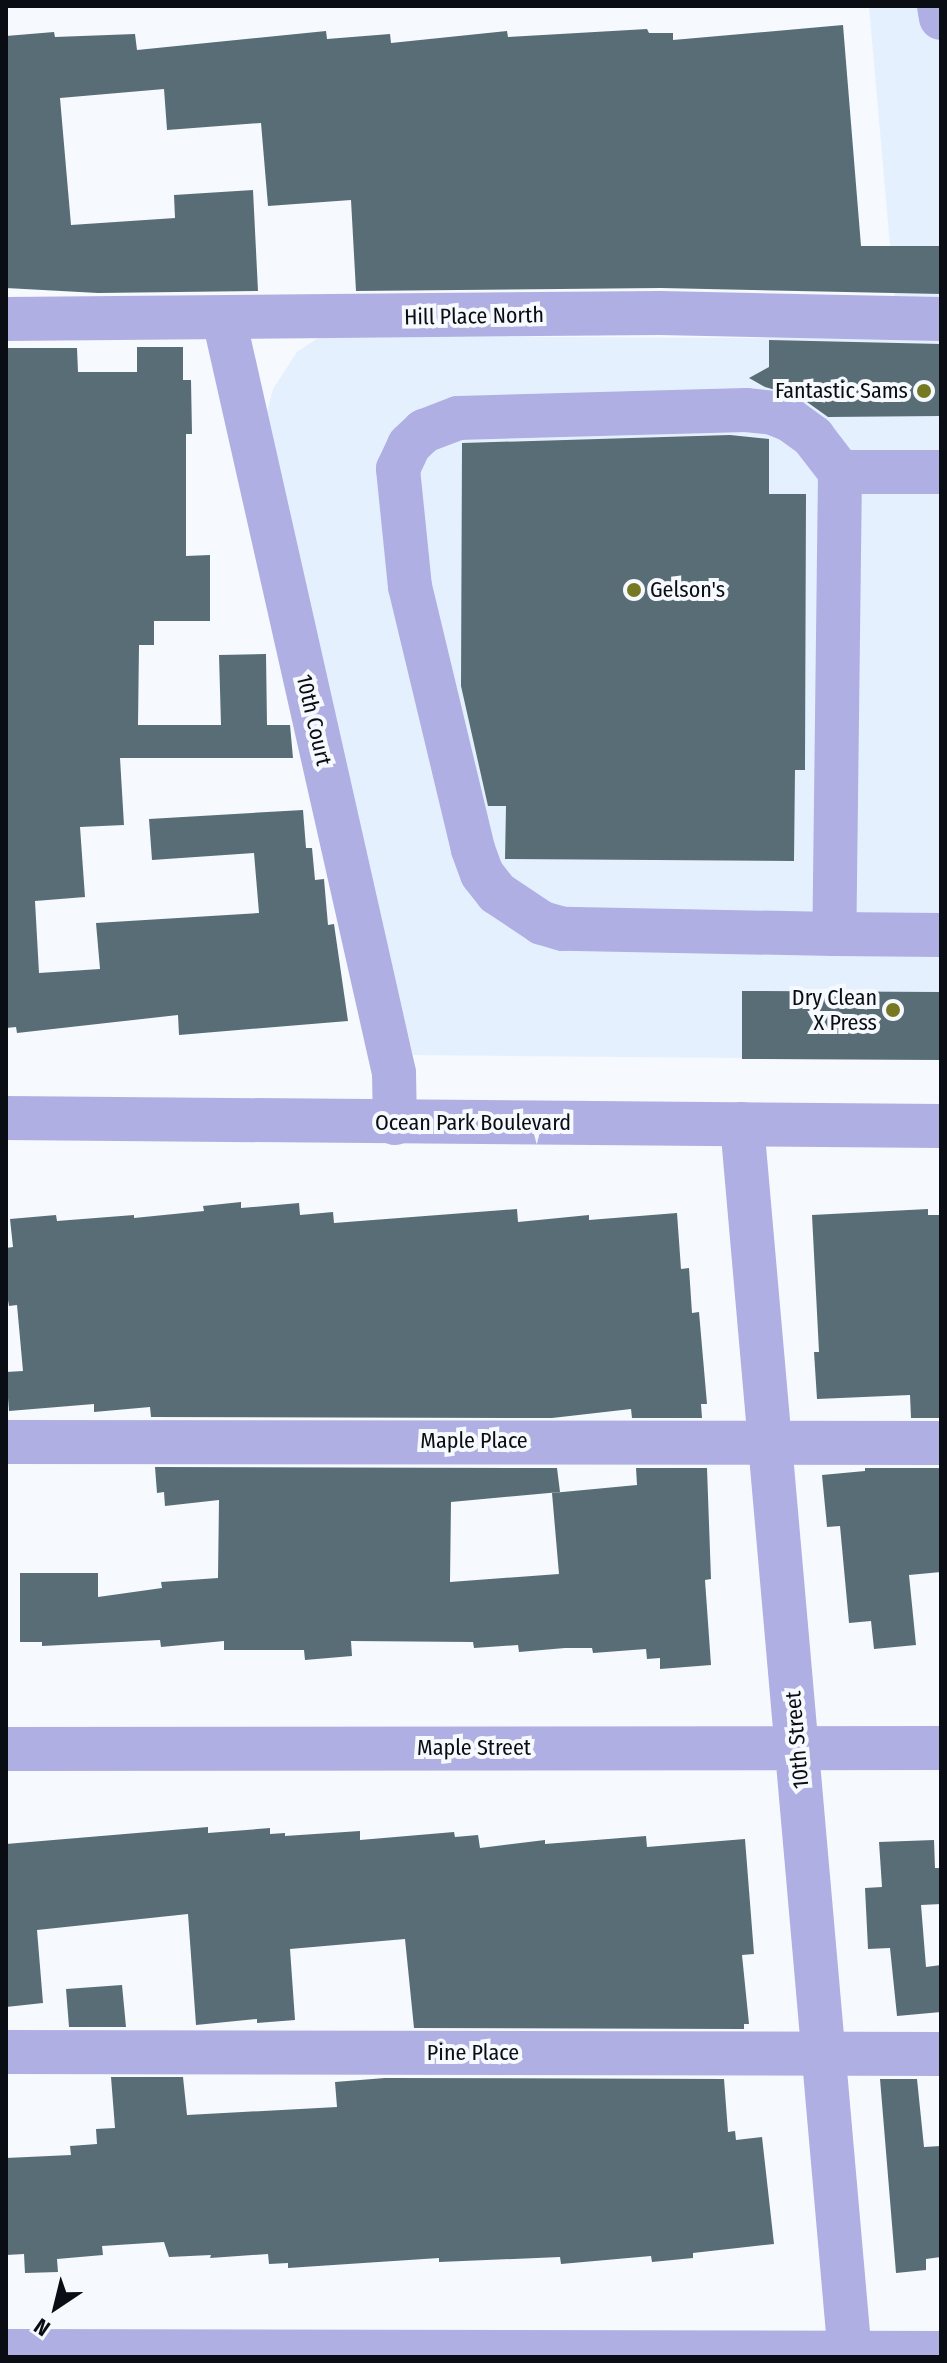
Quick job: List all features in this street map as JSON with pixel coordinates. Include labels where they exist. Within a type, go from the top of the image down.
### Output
[{"type":"street","points":[[939,6],[941,18]]},
{"type":"street","name":"Hill Place North","points":[[6,319],[660,313],[941,319]]},
{"type":"street","name":"10th Court","points":[[224,319],[394,1073],[395,1123]]},
{"type":"street","points":[[834,934],[840,472],[813,437],[790,420],[773,413],[746,410],[458,418],[424,431],[409,445],[398,469],[410,587],[473,849],[482,874],[497,893],[542,923],[563,929],[834,934],[941,935]]},
{"type":"street","points":[[840,472],[941,472]]},
{"type":"street","name":"Ocean Park Boulevard","points":[[6,1118],[941,1126]]},
{"type":"street","name":"10th Street","points":[[742,1124],[850,2355]]},
{"type":"street","name":"Maple Place","points":[[6,1442],[941,1443]]},
{"type":"street","name":"Maple Street","points":[[6,1749],[941,1748]]},
{"type":"street","name":"Pine Place","points":[[6,2052],[941,2054]]},
{"type":"street","points":[[6,2351],[941,2353]]},
{"type":"shaded area","points":[[869,6],[941,6],[941,303],[895,302]]},
{"type":"shaded area","points":[[318,338],[941,339],[941,1060],[413,1055],[264,424],[273,389],[297,352]]},
{"type":"building","points":[[843,25],[861,246],[941,246],[941,294],[661,288],[356,291],[351,200],[268,206],[261,123],[167,130],[164,89],[60,98],[71,225],[175,218],[174,195],[253,190],[258,291],[98,293],[6,288],[6,36],[54,32],[55,37],[135,34],[137,50],[326,31],[327,39],[390,34],[391,43],[507,31],[508,37],[647,29],[649,33],[673,33],[673,40]]},
{"type":"building","points":[[769,340],[941,344],[941,416],[828,417],[800,397],[765,387],[749,378],[769,367]]},
{"type":"building","points":[[137,347],[183,347],[183,380],[191,380],[192,434],[186,434],[186,556],[210,555],[210,621],[154,621],[154,645],[139,645],[138,725],[221,725],[219,655],[266,654],[267,725],[290,725],[293,758],[120,758],[124,825],[80,827],[85,897],[35,901],[39,973],[100,969],[96,923],[259,913],[254,853],[152,860],[149,819],[303,810],[306,848],[312,848],[315,880],[324,879],[328,925],[334,924],[348,1021],[179,1035],[178,1015],[17,1033],[16,1027],[6,1028],[6,348],[77,348],[78,372],[137,372]]},
{"type":"building","name":"Gelson's","points":[[730,435],[769,439],[769,494],[806,494],[805,770],[795,770],[794,861],[505,859],[506,806],[488,806],[461,686],[462,443]]},
{"type":"building","points":[[742,991],[941,992],[941,1060],[742,1059]]},
{"type":"building","points":[[241,1202],[241,1208],[299,1203],[300,1215],[333,1212],[334,1223],[517,1209],[518,1222],[589,1215],[589,1220],[677,1213],[681,1269],[689,1268],[692,1313],[699,1312],[707,1404],[701,1404],[702,1418],[632,1418],[631,1409],[552,1418],[151,1417],[150,1407],[94,1412],[94,1404],[9,1411],[6,1372],[23,1371],[17,1305],[9,1306],[6,1288],[6,1248],[13,1247],[10,1219],[56,1215],[57,1221],[134,1215],[134,1218],[204,1211],[203,1206]]},
{"type":"building","points":[[928,1209],[928,1215],[941,1215],[941,1418],[911,1418],[910,1395],[817,1399],[814,1352],[819,1352],[812,1215]]},
{"type":"building","points":[[155,1467],[557,1468],[560,1492],[451,1502],[450,1582],[559,1574],[552,1493],[637,1485],[636,1468],[707,1468],[711,1579],[705,1580],[711,1665],[660,1669],[660,1658],[647,1659],[646,1649],[593,1653],[592,1648],[565,1648],[519,1652],[518,1645],[474,1648],[473,1642],[351,1641],[352,1656],[305,1660],[304,1650],[224,1650],[224,1641],[161,1647],[160,1640],[42,1646],[42,1642],[20,1642],[20,1573],[98,1573],[98,1597],[162,1588],[161,1582],[218,1578],[219,1500],[165,1506],[164,1492],[157,1493]]},
{"type":"building","points":[[865,1468],[941,1468],[941,1572],[909,1575],[916,1645],[874,1649],[871,1621],[849,1623],[840,1526],[827,1527],[822,1475],[865,1471]]},
{"type":"building","points":[[208,1827],[208,1833],[270,1828],[270,1834],[285,1833],[285,1836],[360,1831],[360,1840],[454,1832],[455,1837],[478,1835],[480,1848],[545,1840],[545,1844],[646,1836],[647,1847],[745,1839],[754,1954],[742,1955],[749,2024],[744,2024],[744,2029],[414,2028],[405,1939],[290,1949],[295,2020],[257,2023],[257,2019],[196,2025],[188,1914],[37,1930],[43,2003],[6,2007],[6,1844]]},
{"type":"building","points":[[934,1840],[935,1868],[941,1868],[941,1904],[921,1905],[926,1967],[941,1965],[941,2012],[897,2016],[890,1948],[868,1949],[865,1888],[882,1887],[879,1842]]},
{"type":"building","points":[[122,1985],[126,2027],[69,2027],[66,1989]]},
{"type":"building","points":[[111,2077],[183,2077],[187,2115],[337,2107],[335,2082],[385,2078],[724,2079],[728,2132],[735,2131],[736,2140],[762,2137],[774,2244],[693,2253],[693,2258],[652,2262],[651,2256],[561,2264],[560,2257],[439,2262],[439,2258],[288,2268],[288,2263],[269,2264],[268,2254],[169,2257],[164,2242],[102,2246],[103,2255],[57,2259],[58,2272],[25,2273],[24,2254],[6,2255],[6,2158],[71,2155],[70,2146],[97,2144],[96,2129],[115,2128]]},
{"type":"building","points":[[880,2079],[917,2079],[924,2147],[941,2146],[941,2257],[926,2259],[926,2270],[896,2273]]},
{"type":"place","name":"Fantastic Sams","points":[[924,391]]},
{"type":"place","name":"Gelson's","points":[[634,590]]},
{"type":"place","name":"Dry Clean X Press","points":[[893,1010]]}]
